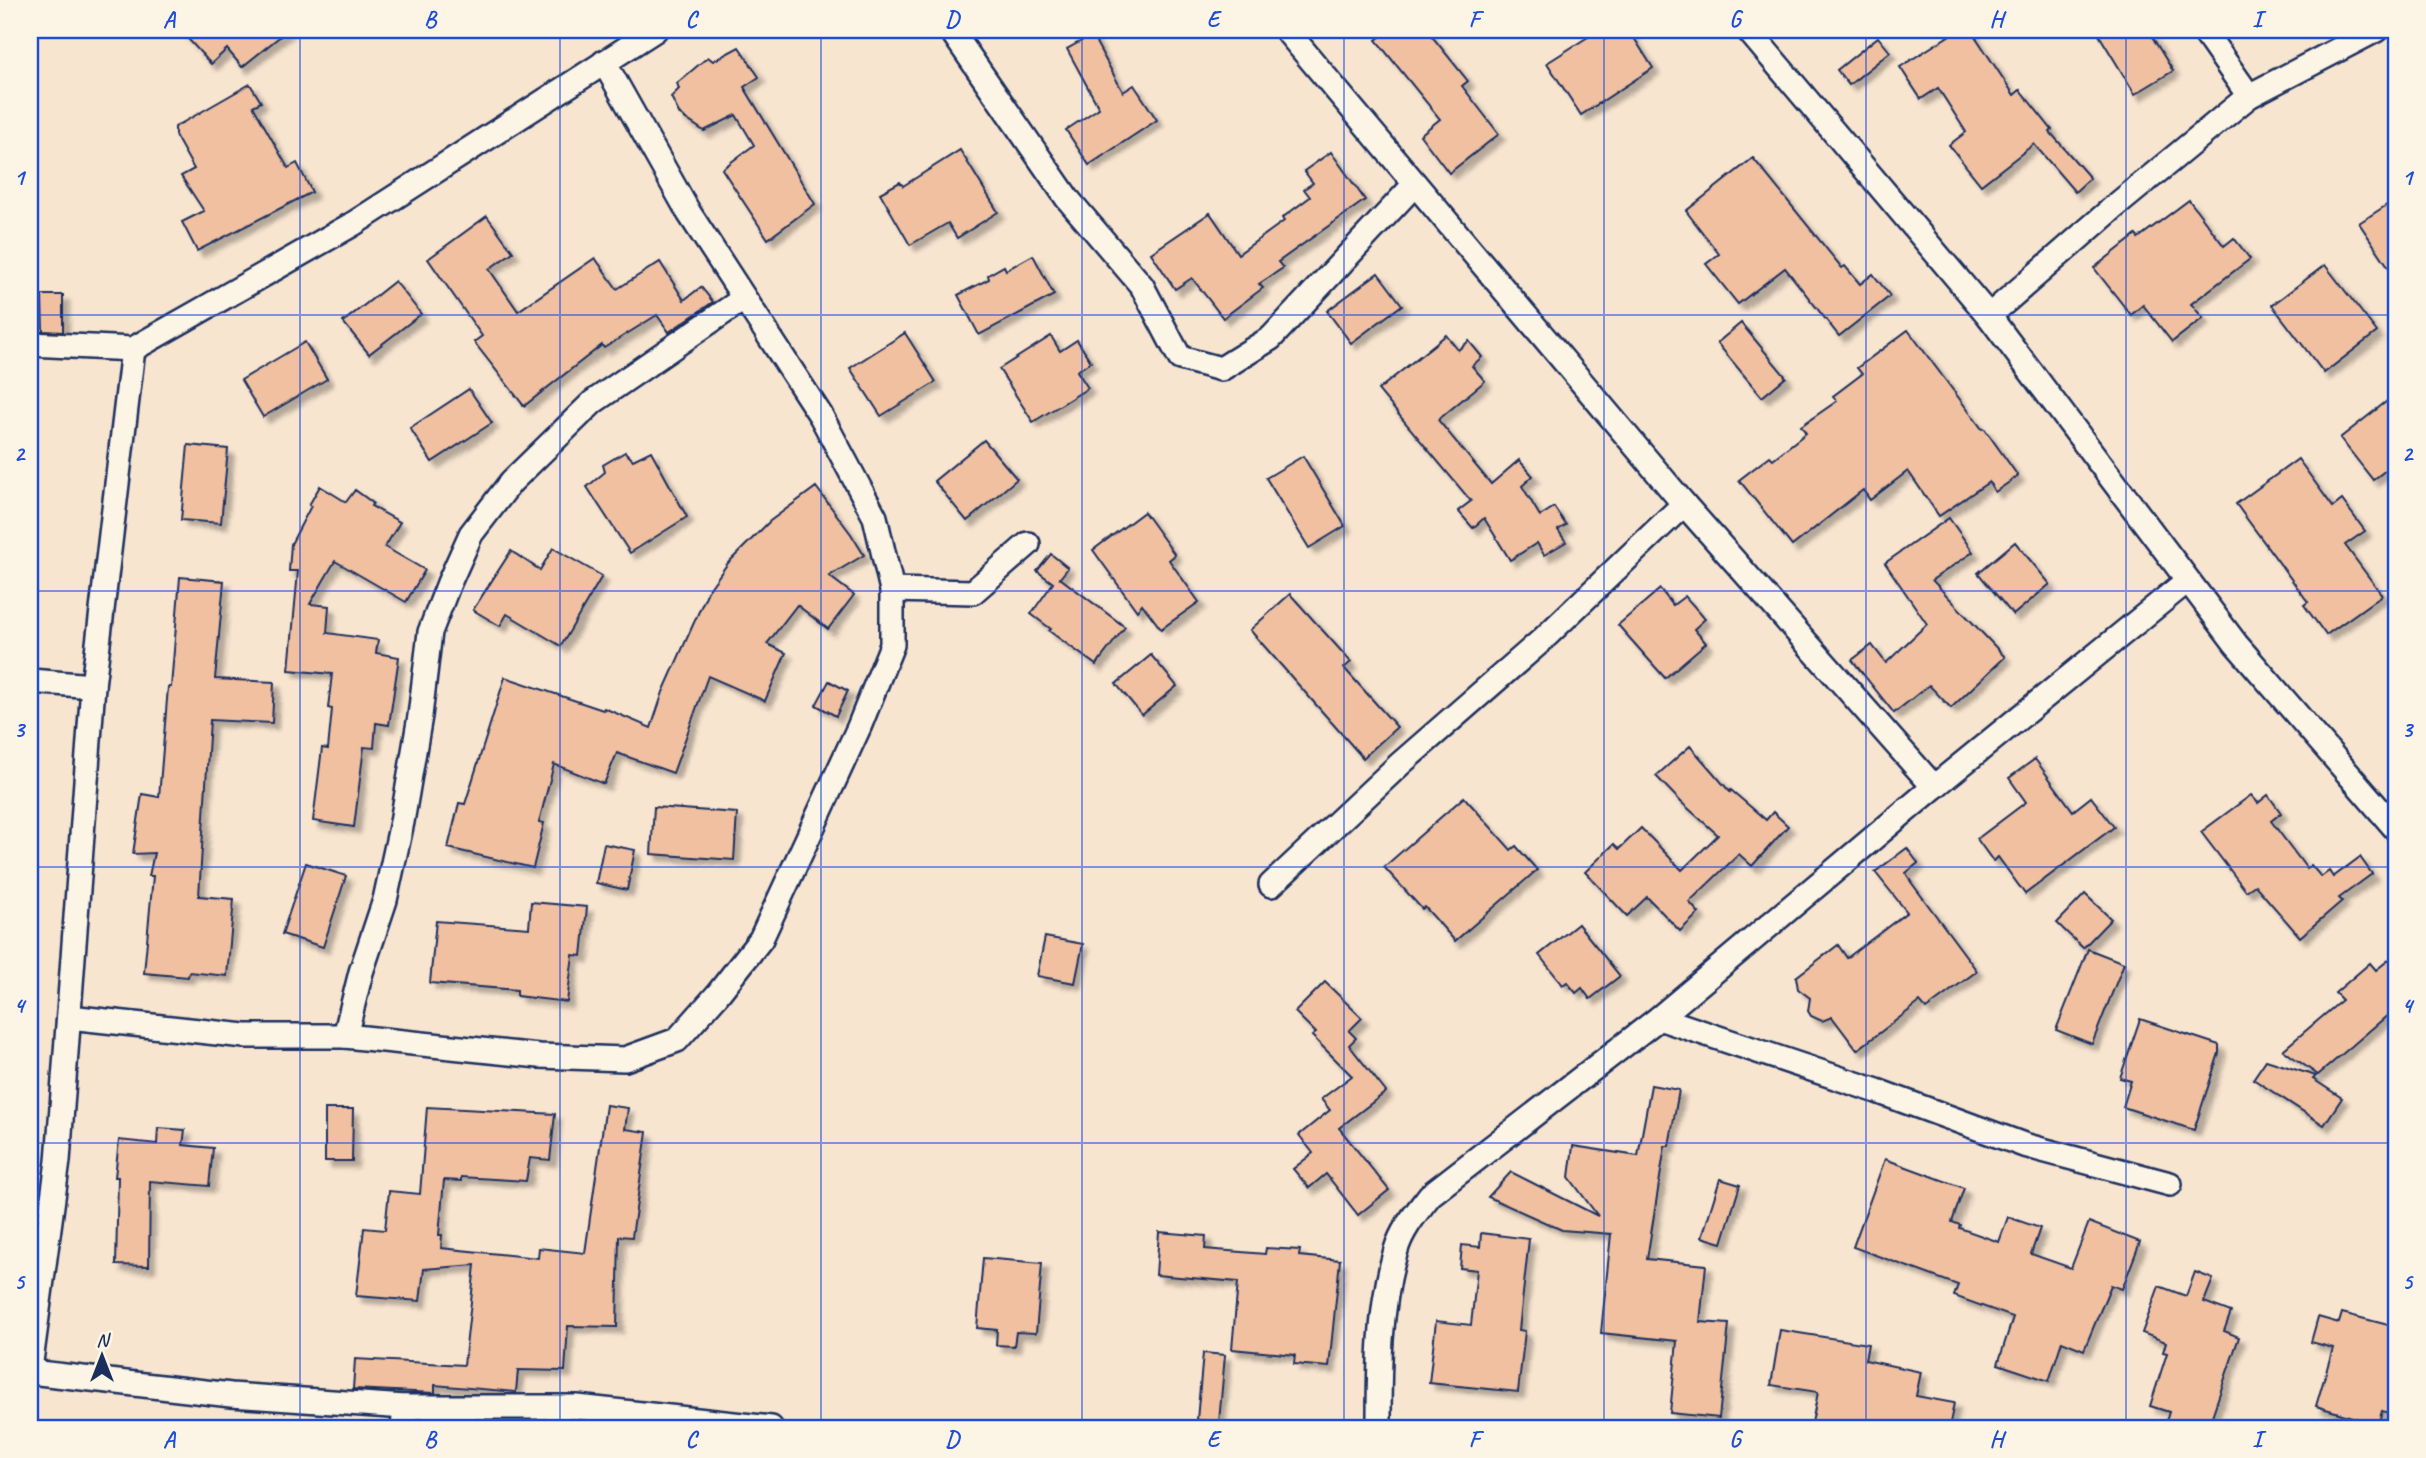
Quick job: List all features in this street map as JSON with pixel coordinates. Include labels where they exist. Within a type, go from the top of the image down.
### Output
[{"type":"street","points":[[30,344],[133,349],[353,225],[655,30]]},
{"type":"street","points":[[951,30],[1067,198],[1142,286],[1180,358],[1221,369],[1271,338],[1415,184]]},
{"type":"street","points":[[1286,30],[1684,504],[1934,787]]},
{"type":"street","points":[[1748,30],[1989,316],[2245,655],[2396,829]]},
{"type":"street","points":[[2203,30],[2249,96]]},
{"type":"street","points":[[1989,316],[2113,208],[2249,96],[2376,30]]},
{"type":"street","points":[[69,1017],[245,1036],[345,1035],[538,1056],[625,1059],[677,1040],[761,939],[859,727],[892,645],[892,590],[875,517],[821,416],[688,213],[604,62]]},
{"type":"street","points":[[345,1035],[361,972],[385,900],[402,822],[420,716],[430,632],[471,534],[511,482],[593,402],[743,299]]},
{"type":"street","points":[[133,349],[93,686],[58,1161],[30,1371],[404,1417],[577,1407],[771,1428]]},
{"type":"street","points":[[1271,885],[1400,764],[1541,641],[1684,504]]},
{"type":"street","points":[[892,590],[973,592],[1027,544]]},
{"type":"street","points":[[1378,1428],[1380,1334],[1396,1248],[1411,1219],[1430,1195],[1659,1018],[1934,787],[2187,580]]},
{"type":"street","points":[[30,681],[93,686]]},
{"type":"street","points":[[1659,1018],[1877,1091],[2024,1145],[2170,1184]]},
{"type":"building","points":[[180,30],[288,30],[242,67],[227,49],[211,64]]},
{"type":"building","points":[[1389,30],[1427,30],[1468,81],[1462,86],[1499,134],[1449,173],[1420,135],[1440,119],[1376,40]]},
{"type":"building","points":[[1599,30],[1629,30],[1653,68],[1581,115],[1547,63]]},
{"type":"building","points":[[1958,30],[1971,30],[2014,95],[2020,90],[2052,130],[2050,132],[2090,178],[2075,192],[2034,144],[1981,185],[1949,145],[1966,132],[1938,88],[1921,99],[1900,67]]},
{"type":"building","points":[[2096,30],[2148,30],[2173,71],[2135,94]]},
{"type":"building","points":[[1092,35],[1123,92],[1134,85],[1157,120],[1089,165],[1066,130],[1099,108],[1067,49]]},
{"type":"building","points":[[1878,37],[1890,52],[1849,85],[1837,70]]},
{"type":"building","points":[[739,47],[759,77],[744,87],[815,204],[768,239],[722,169],[754,145],[736,115],[704,131],[680,115],[671,97],[679,89],[677,83],[708,57],[713,61]]},
{"type":"building","points":[[250,84],[261,102],[253,106],[288,168],[297,163],[312,192],[197,251],[182,222],[204,211],[181,176],[194,169],[175,135],[175,127]]},
{"type":"building","points":[[960,150],[998,212],[957,238],[948,223],[910,245],[880,193],[900,182],[903,186]]},
{"type":"building","points":[[1331,152],[1365,200],[1278,262],[1283,268],[1259,284],[1263,288],[1223,318],[1192,278],[1175,289],[1151,253],[1210,213],[1238,254],[1284,221],[1282,218],[1310,197],[1304,189],[1313,183],[1304,171]]},
{"type":"building","points":[[1753,158],[1842,268],[1845,266],[1860,284],[1873,274],[1890,296],[1839,336],[1785,268],[1738,304],[1706,264],[1719,254],[1686,211]]},
{"type":"building","points":[[2396,199],[2396,278],[2359,223]]},
{"type":"building","points":[[2189,200],[2224,246],[2234,238],[2250,259],[2191,304],[2203,318],[2172,342],[2143,305],[2131,315],[2094,268],[2136,235],[2138,238]]},
{"type":"building","points":[[487,216],[513,252],[489,269],[518,311],[595,258],[617,289],[660,262],[684,300],[701,287],[713,302],[669,332],[657,315],[604,348],[602,345],[524,406],[474,342],[482,336],[428,259]]},
{"type":"building","points":[[1033,255],[1054,295],[979,335],[958,295],[989,279],[988,275],[1004,266],[1006,270]]},
{"type":"building","points":[[2325,265],[2377,332],[2324,373],[2272,305]]},
{"type":"building","points":[[1378,273],[1402,305],[1351,343],[1327,311]]},
{"type":"building","points":[[395,281],[421,314],[369,354],[343,322]]},
{"type":"building","points":[[42,295],[63,295],[63,332],[43,331]]},
{"type":"building","points":[[1741,323],[1786,377],[1762,397],[1717,343]]},
{"type":"building","points":[[1908,330],[2018,476],[1995,492],[1989,482],[1939,516],[1908,471],[1870,500],[1863,490],[1792,546],[1739,480],[1770,456],[1773,459],[1806,433],[1801,426],[1837,401],[1833,396],[1862,374],[1857,368]]},
{"type":"building","points":[[905,333],[936,382],[881,416],[850,368]]},
{"type":"building","points":[[1446,335],[1458,350],[1469,341],[1482,357],[1472,366],[1485,381],[1438,420],[1491,484],[1519,460],[1533,476],[1522,486],[1540,516],[1554,507],[1566,525],[1558,530],[1566,542],[1544,555],[1537,543],[1510,560],[1484,518],[1473,528],[1458,511],[1471,501],[1378,390]]},
{"type":"building","points":[[1051,336],[1060,351],[1077,340],[1091,362],[1077,371],[1088,388],[1033,422],[999,369]]},
{"type":"building","points":[[305,342],[327,379],[263,417],[241,380]]},
{"type":"building","points":[[469,389],[492,423],[432,462],[410,428]]},
{"type":"building","points":[[2396,394],[2396,462],[2373,480],[2340,438]]},
{"type":"building","points":[[984,440],[1017,479],[967,521],[934,481]]},
{"type":"building","points":[[188,445],[228,449],[221,523],[181,520]]},
{"type":"building","points":[[651,451],[687,517],[630,553],[587,487],[605,472],[603,465],[625,452],[633,460]]},
{"type":"building","points":[[1303,456],[1345,526],[1309,548],[1266,478]]},
{"type":"building","points":[[2298,459],[2333,507],[2342,500],[2365,531],[2345,545],[2382,595],[2326,635],[2304,605],[2308,602],[2236,504]]},
{"type":"building","points":[[320,486],[346,502],[355,490],[373,503],[371,506],[400,522],[385,547],[425,570],[406,602],[335,561],[310,604],[329,606],[327,633],[378,640],[376,653],[399,657],[389,725],[376,723],[374,748],[364,747],[354,827],[313,821],[322,748],[328,749],[332,709],[328,708],[332,674],[289,670],[298,571],[289,571],[291,544]]},
{"type":"building","points":[[816,487],[864,555],[829,576],[854,595],[828,629],[797,605],[767,644],[786,653],[765,701],[708,676],[673,773],[617,753],[604,784],[554,764],[539,822],[544,823],[533,868],[448,848],[459,803],[465,804],[505,677],[603,710],[604,708],[651,728],[663,692],[708,591],[728,563],[770,521]]},
{"type":"building","points":[[1144,512],[1175,555],[1169,560],[1199,602],[1161,629],[1142,604],[1137,611],[1093,550]]},
{"type":"building","points":[[1949,518],[1973,552],[1932,580],[2005,657],[1951,708],[1929,685],[1894,713],[1852,660],[1872,645],[1886,663],[1927,624],[1885,563]]},
{"type":"building","points":[[2015,542],[2050,584],[2013,615],[1978,573]]},
{"type":"building","points":[[553,548],[602,576],[561,646],[507,614],[500,626],[473,610],[511,551],[540,570]]},
{"type":"building","points":[[1051,554],[1068,568],[1060,578],[1125,627],[1096,665],[1049,631],[1051,629],[1031,614],[1053,583],[1037,571]]},
{"type":"building","points":[[180,577],[224,581],[215,679],[274,682],[272,723],[210,720],[199,896],[234,899],[227,976],[189,972],[188,977],[144,973],[153,876],[149,876],[154,853],[133,854],[142,794],[159,797]]},
{"type":"building","points":[[1660,589],[1673,605],[1685,596],[1705,619],[1694,629],[1706,643],[1665,678],[1618,625]]},
{"type":"building","points":[[1290,594],[1351,662],[1344,668],[1397,727],[1363,758],[1250,630]]},
{"type":"building","points":[[1151,655],[1177,686],[1142,715],[1116,684]]},
{"type":"building","points":[[829,681],[848,691],[836,716],[816,705]]},
{"type":"building","points":[[1690,746],[1730,792],[1731,790],[1766,820],[1773,812],[1788,826],[1752,866],[1739,854],[1689,902],[1699,913],[1680,931],[1647,897],[1627,916],[1585,872],[1614,844],[1619,849],[1641,828],[1682,870],[1718,835],[1656,776]]},
{"type":"building","points":[[2035,759],[2073,811],[2091,797],[2114,827],[2025,894],[1998,857],[1993,861],[1977,839],[2026,802],[2009,778]]},
{"type":"building","points":[[2251,795],[2258,803],[2268,795],[2281,813],[2271,821],[2307,869],[2311,865],[2321,877],[2329,871],[2333,877],[2360,857],[2372,874],[2339,898],[2342,901],[2300,937],[2255,885],[2246,891],[2201,832]]},
{"type":"building","points":[[1464,797],[1511,850],[1516,846],[1537,870],[1455,941],[1384,867]]},
{"type":"building","points":[[654,807],[737,813],[734,860],[651,854]]},
{"type":"building","points":[[604,844],[635,850],[627,890],[596,883]]},
{"type":"building","points":[[1907,848],[1918,863],[1906,873],[1911,882],[1977,971],[1926,1009],[1920,1002],[1857,1050],[1832,1017],[1822,1021],[1811,1016],[1808,1011],[1810,998],[1798,989],[1796,977],[1838,945],[1847,958],[1907,912],[1875,872]]},
{"type":"building","points":[[306,863],[346,876],[323,947],[282,934]]},
{"type":"building","points":[[2085,894],[2111,919],[2083,948],[2057,923]]},
{"type":"building","points":[[531,902],[587,907],[582,956],[573,955],[567,1002],[517,996],[517,990],[430,983],[436,921],[529,928]]},
{"type":"building","points":[[1578,924],[1620,976],[1590,999],[1582,988],[1576,993],[1567,982],[1563,985],[1539,955]]},
{"type":"building","points":[[1045,937],[1083,944],[1075,983],[1037,976]]},
{"type":"building","points":[[2088,949],[2124,963],[2092,1044],[2056,1030]]},
{"type":"building","points":[[2396,954],[2396,1008],[2318,1075],[2283,1050],[2342,1000],[2335,993],[2370,963],[2376,970]]},
{"type":"building","points":[[1325,982],[1362,1018],[1349,1031],[1356,1038],[1349,1045],[1386,1092],[1339,1128],[1389,1190],[1358,1215],[1326,1174],[1309,1188],[1293,1169],[1313,1153],[1299,1135],[1330,1110],[1321,1099],[1352,1076],[1312,1036],[1316,1033],[1295,1012]]},
{"type":"building","points":[[2140,1019],[2219,1045],[2219,1053],[2194,1130],[2123,1107],[2131,1081],[2120,1078]]},
{"type":"building","points":[[2266,1060],[2316,1076],[2313,1079],[2342,1098],[2324,1125],[2253,1079]]},
{"type":"building","points":[[1651,1085],[1679,1090],[1669,1146],[1665,1146],[1647,1259],[1706,1265],[1700,1322],[1729,1324],[1719,1418],[1670,1413],[1677,1341],[1601,1333],[1611,1234],[1562,1230],[1488,1197],[1511,1172],[1598,1216],[1569,1177],[1573,1146],[1638,1156]]},
{"type":"building","points":[[606,1105],[628,1108],[625,1129],[647,1132],[632,1237],[619,1236],[617,1327],[568,1326],[565,1371],[518,1370],[516,1392],[435,1385],[435,1393],[353,1389],[355,1359],[464,1365],[475,1265],[424,1269],[420,1301],[356,1296],[364,1228],[385,1230],[389,1191],[420,1194],[427,1107],[555,1114],[550,1160],[530,1158],[526,1181],[461,1177],[461,1181],[444,1180],[439,1235],[442,1235],[441,1248],[538,1258],[539,1248],[585,1253]]},
{"type":"building","points":[[325,1109],[353,1109],[352,1161],[325,1161]]},
{"type":"building","points":[[158,1128],[185,1130],[183,1145],[213,1148],[209,1186],[150,1181],[149,1266],[116,1265],[118,1177],[115,1177],[119,1140],[157,1144]]},
{"type":"building","points":[[1885,1159],[1964,1188],[1952,1222],[1960,1225],[1959,1228],[1999,1242],[2008,1217],[2040,1228],[2031,1254],[2071,1268],[2089,1222],[2140,1242],[2122,1289],[2111,1285],[2084,1350],[2062,1341],[2049,1381],[1998,1364],[2013,1317],[1954,1296],[1958,1285],[1853,1247]]},
{"type":"building","points":[[1720,1179],[1740,1185],[1722,1243],[1702,1237]]},
{"type":"building","points":[[1159,1232],[1206,1236],[1205,1249],[1265,1254],[1266,1248],[1300,1250],[1299,1256],[1340,1260],[1329,1367],[1294,1364],[1295,1355],[1232,1349],[1238,1282],[1156,1275]]},
{"type":"building","points":[[1481,1233],[1529,1239],[1519,1330],[1525,1331],[1518,1392],[1429,1383],[1436,1321],[1471,1325],[1477,1270],[1460,1268],[1462,1245],[1480,1247]]},
{"type":"building","points":[[983,1258],[1042,1263],[1036,1333],[1016,1332],[1014,1346],[996,1345],[997,1330],[977,1328]]},
{"type":"building","points":[[2195,1272],[2213,1279],[2204,1302],[2231,1312],[2224,1331],[2239,1337],[2208,1428],[2164,1428],[2169,1412],[2150,1406],[2167,1353],[2163,1352],[2166,1342],[2142,1333],[2159,1286],[2186,1296]]},
{"type":"building","points":[[2342,1313],[2396,1327],[2396,1415],[2382,1411],[2378,1425],[2316,1406],[2333,1348],[2311,1342],[2318,1317],[2339,1323]]},
{"type":"building","points":[[1780,1330],[1868,1344],[1865,1360],[1921,1372],[1916,1396],[1954,1403],[1949,1428],[1842,1428],[1812,1423],[1818,1392],[1771,1385]]},
{"type":"building","points":[[1203,1353],[1225,1355],[1219,1422],[1197,1420]]}]
